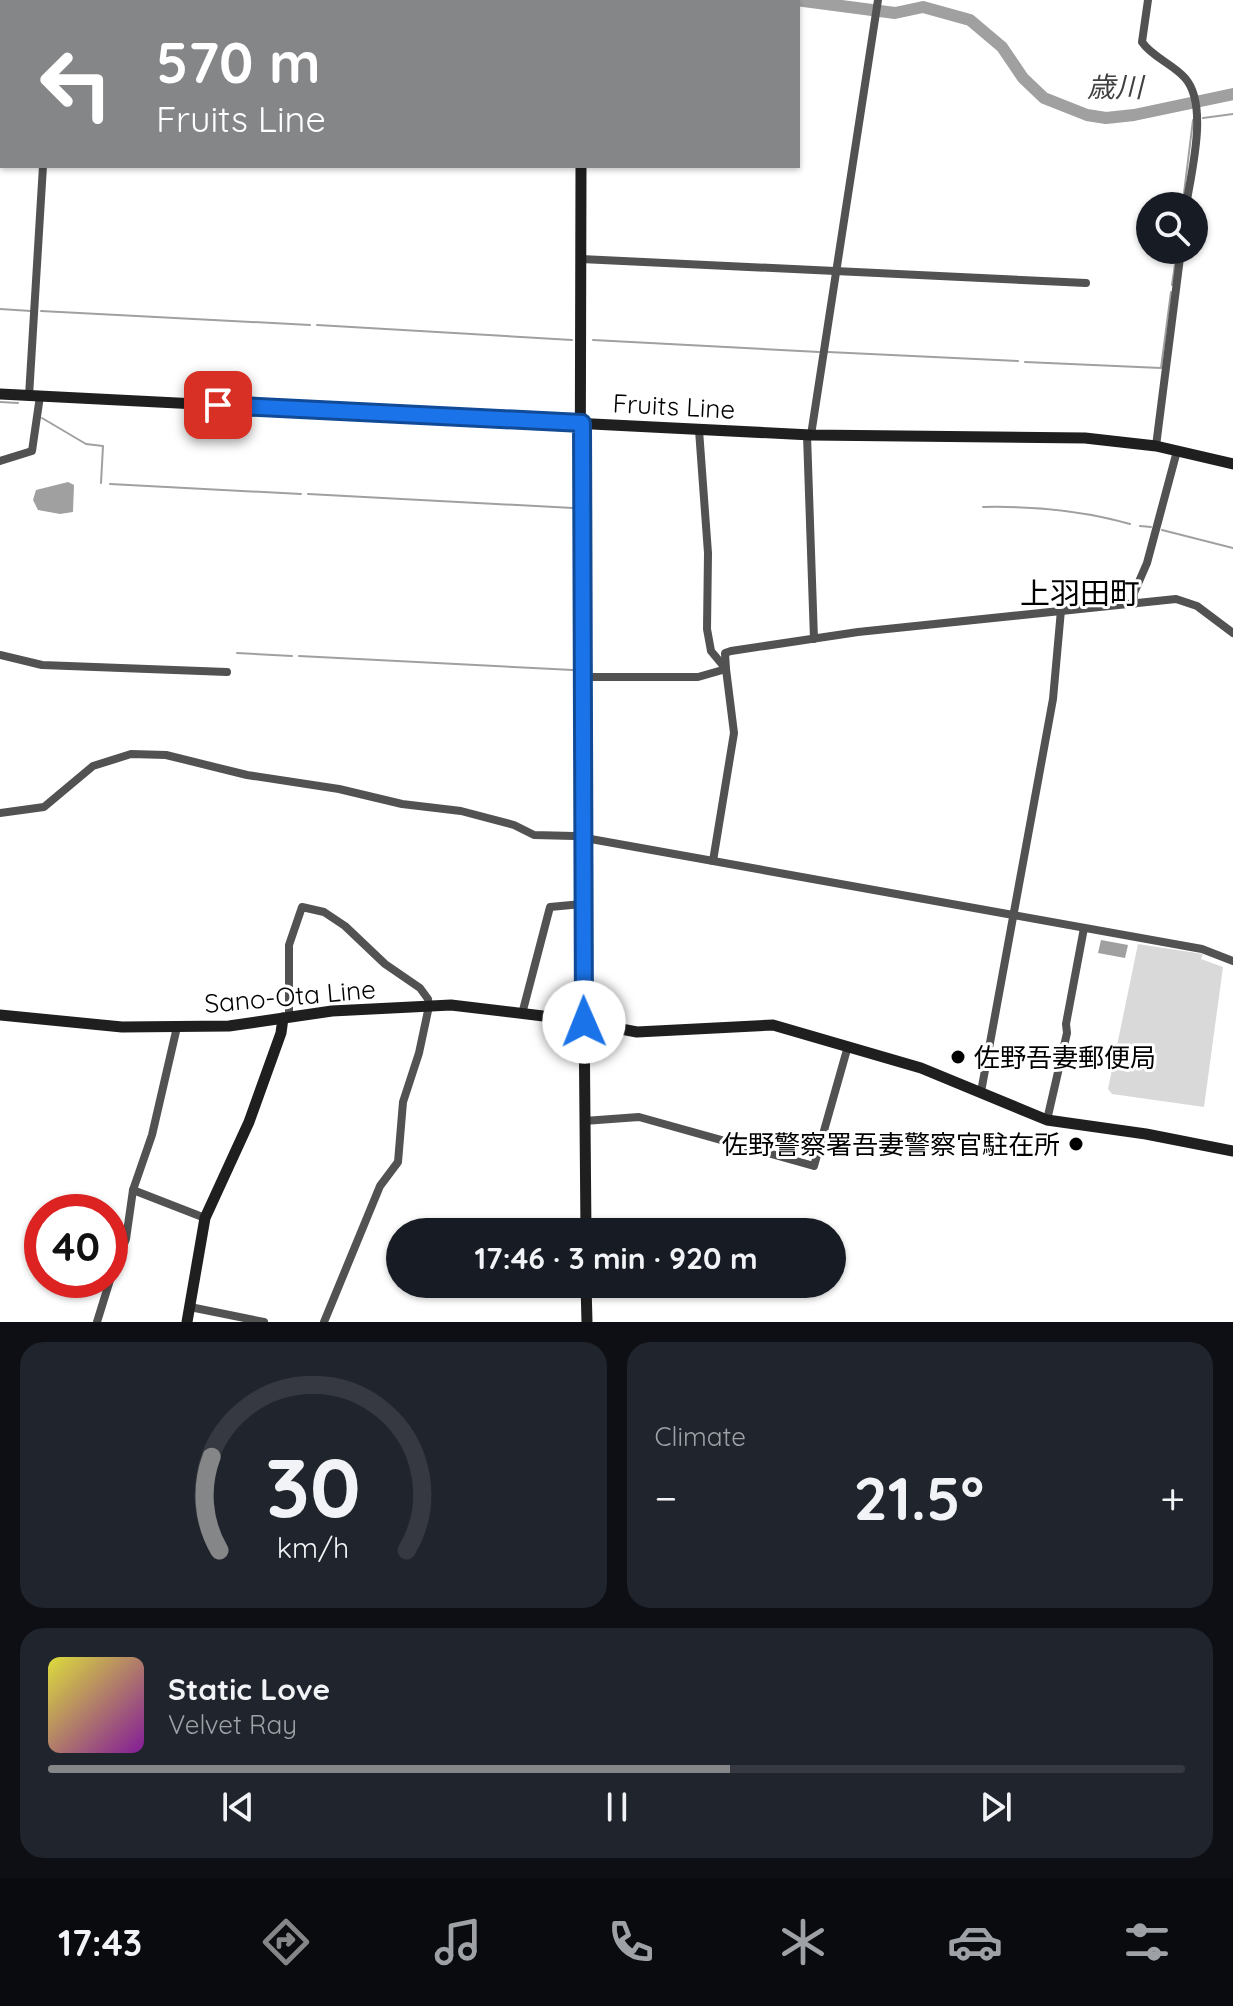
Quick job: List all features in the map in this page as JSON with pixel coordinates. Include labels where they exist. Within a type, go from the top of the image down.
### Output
[{"type":"street","points":[[1148,0],[1142,42],[1185,78],[1197,112],[1188,192]]},
{"type":"street","points":[[814,639],[809,435],[878,2]]},
{"type":"street","points":[[0,461],[32,451],[43,168]]},
{"type":"street","points":[[581,168],[586,1218]]},
{"type":"street","points":[[581,259],[1086,283]]},
{"type":"street","points":[[1156,446],[1179,264]]},
{"type":"street","name":"Fruits Line","points":[[0,394],[809,435],[1066,437],[1156,446],[1233,464]]},
{"type":"street","points":[[699,430],[708,553],[707,629],[711,651],[726,669]]},
{"type":"street","points":[[1134,604],[1134,593],[1147,563],[1177,451]]},
{"type":"street","points":[[713,861],[734,733],[725,653],[814,639],[1176,599],[1190,603],[1233,633]]},
{"type":"street","points":[[981,1092],[1053,699],[1061,610]]},
{"type":"street","points":[[0,655],[42,665],[227,672]]},
{"type":"street","points":[[581,677],[698,677],[726,669]]},
{"type":"street","points":[[0,813],[44,807],[93,766],[131,754],[166,755],[247,775],[339,789],[402,804],[461,811],[514,825],[534,835],[582,837],[1202,949],[1233,961]]},
{"type":"street","points":[[522,1014],[550,907],[582,904]]},
{"type":"street","points":[[187,1322],[205,1218],[249,1122],[286,1017],[289,945],[302,907],[324,912],[345,926],[385,964],[420,988],[429,1006],[419,1053],[403,1102],[398,1162],[380,1186],[324,1322]]},
{"type":"street","points":[[1047,1120],[1067,1033],[1066,1024],[1084,928]]},
{"type":"street","name":"Sano-Ota Line","points":[[0,1015],[122,1027],[229,1026],[332,1011],[451,1005],[645,1032],[773,1025],[921,1068],[1047,1120],[1146,1134],[1233,1151]]},
{"type":"street","points":[[128,1225],[133,1190],[152,1135],[177,1027]]},
{"type":"street","points":[[584,1121],[639,1117],[814,1166],[848,1046]]},
{"type":"street","points":[[133,1190],[205,1218]]},
{"type":"street","points":[[97,1322],[104,1298]]},
{"type":"street","points":[[586,1298],[587,1322]]},
{"type":"street","points":[[190,1307],[264,1322]]},
{"type":"shaded area","points":[[68,482],[74,485],[73,512],[60,514],[38,510],[33,500],[36,490]]},
{"type":"shaded area","points":[[1101,940],[1128,945],[1125,958],[1098,953]]},
{"type":"shaded area","points":[[1138,944],[1203,954],[1201,959],[1223,967],[1204,1107],[1112,1094],[1108,1089]]},
{"type":"waterway","name":"歳川","points":[[800,1],[895,13],[923,7],[970,20],[1002,47],[1023,78],[1044,98],[1087,115],[1106,118],[1134,115],[1233,94]]},
{"type":"waterway","points":[[1203,118],[1233,114]]},
{"type":"waterway","points":[[1184,192],[1193,120]]},
{"type":"waterway","points":[[1172,285],[1175,264]]},
{"type":"waterway","points":[[1025,362],[1161,368],[1171,292]]},
{"type":"waterway","points":[[0,309],[31,311]]},
{"type":"waterway","points":[[41,311],[310,325]]},
{"type":"waterway","points":[[317,325],[572,340]]},
{"type":"waterway","points":[[593,340],[819,352]]},
{"type":"waterway","points":[[828,352],[1018,361]]},
{"type":"waterway","points":[[0,402],[18,403]]},
{"type":"waterway","points":[[42,418],[86,444],[103,446],[101,483]]},
{"type":"waterway","points":[[110,484],[301,494]]},
{"type":"waterway","points":[[308,494],[573,508]]},
{"type":"waterway","points":[[983,507],[1057,510],[1130,524]]},
{"type":"waterway","points":[[1140,526],[1151,527]]},
{"type":"waterway","points":[[1162,530],[1233,548]]},
{"type":"waterway","points":[[237,653],[292,656]]},
{"type":"waterway","points":[[299,656],[573,670]]},
{"type":"place","name":"佐野吾妻郵便局","points":[[958,1057]]},
{"type":"place","name":"佐野警察署吾妻警察官駐在所","points":[[1076,1144]]},
{"type":"district","name":"上羽田町","points":[[1080,593]]},
{"type":"route","points":[[218,405],[582,423],[580,563],[584,1022]]}]
